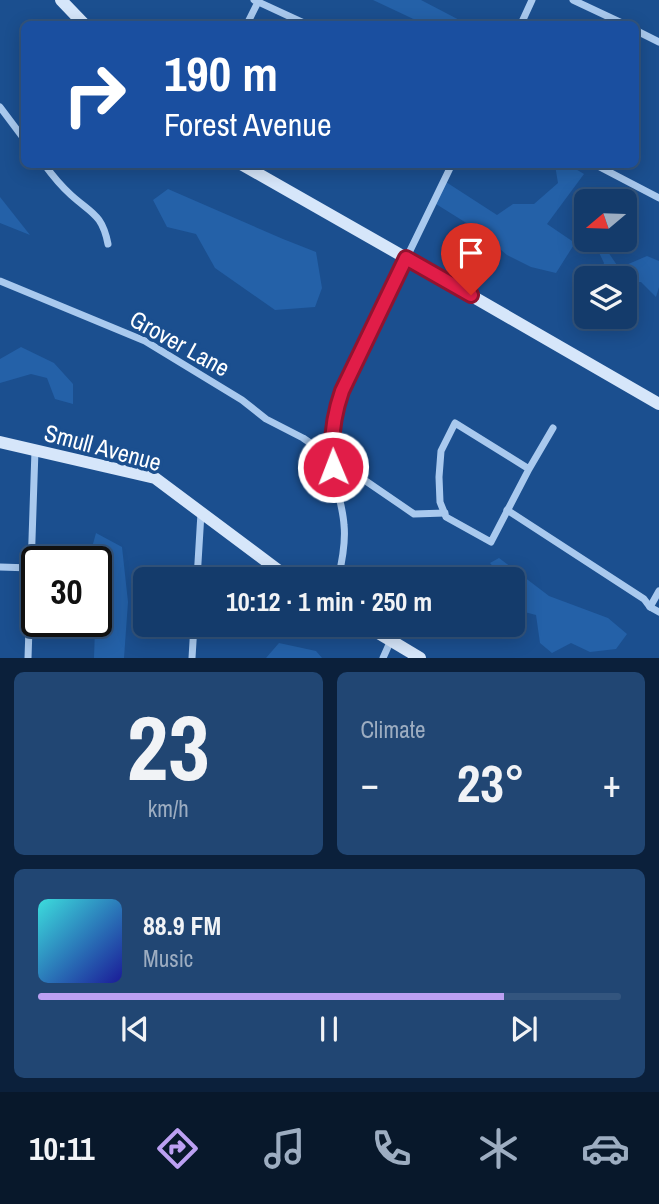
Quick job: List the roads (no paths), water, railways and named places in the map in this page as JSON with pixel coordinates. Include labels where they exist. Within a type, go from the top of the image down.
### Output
[{"type":"street","points":[[61,0],[81,21]]},
{"type":"street","points":[[522,21],[532,0]]},
{"type":"street","points":[[573,0],[618,21]]},
{"type":"street","points":[[248,21],[256,1],[299,21]]},
{"type":"street","points":[[639,32],[659,42]]},
{"type":"street","points":[[0,107],[21,135]]},
{"type":"street","points":[[48,168],[72,196],[93,212],[104,228],[107,244]]},
{"type":"street","points":[[248,168],[659,404]]},
{"type":"street","points":[[341,567],[344,525],[332,457],[332,430],[337,404],[450,168]]},
{"type":"street","points":[[602,168],[659,198]]},
{"type":"street","name":"Grover Lane","points":[[0,281],[145,341],[242,400],[266,419],[303,438],[414,514],[445,513]]},
{"type":"street","points":[[529,469],[455,423],[441,451],[440,502],[446,517],[491,542],[553,428]]},
{"type":"street","name":"Smull Avenue","points":[[0,442],[155,478],[274,567]]},
{"type":"street","points":[[33,546],[35,450]]},
{"type":"street","points":[[508,510],[644,599],[650,607],[659,612]]},
{"type":"street","points":[[198,567],[201,512]]},
{"type":"street","points":[[0,566],[21,567]]},
{"type":"street","points":[[650,607],[659,591]]},
{"type":"street","points":[[28,658],[29,637]]},
{"type":"street","points":[[192,658],[193,637]]},
{"type":"street","points":[[386,637],[420,658]]},
{"type":"street","points":[[383,658],[391,640]]}]
